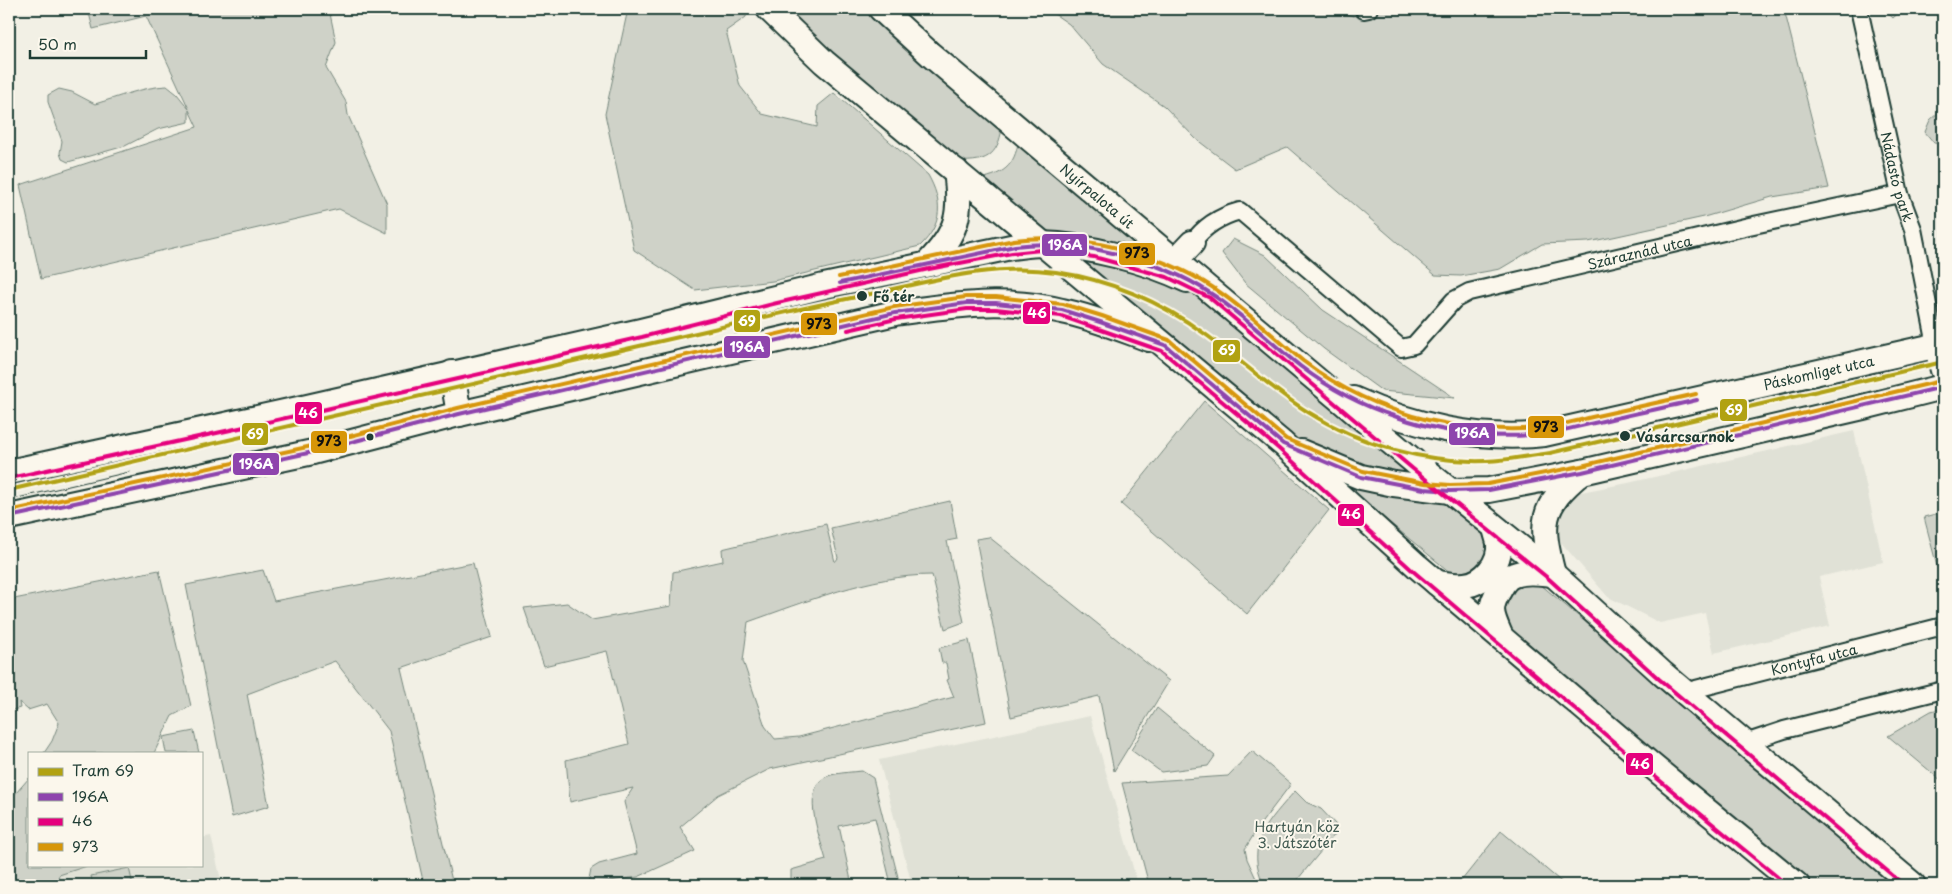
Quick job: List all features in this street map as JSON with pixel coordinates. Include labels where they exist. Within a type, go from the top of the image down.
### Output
[{"type":"street","points":[[770,9],[824,62],[1283,444],[1437,583],[1651,765],[1797,885]]},
{"type":"street","name":"Nyírpalota út","points":[[880,9],[931,55],[1213,293],[1450,491],[1553,574],[1684,692],[1913,885]]},
{"type":"street","name":"Nádastó park","points":[[1859,9],[1900,194],[1912,229],[1940,344]]},
{"type":"street","points":[[928,263],[943,247],[952,232],[958,216],[960,196],[956,172]]},
{"type":"street","name":"Száraznád utca","points":[[1192,243],[1200,232],[1225,215],[1240,211],[1401,348],[1414,345],[1454,300],[1469,292],[1740,228],[1900,194]]},
{"type":"street","points":[[1175,261],[1192,243]]},
{"type":"street","points":[[9,472],[303,408],[641,331],[776,297],[928,263],[1011,247],[1041,244],[1080,248],[1169,271],[1213,293]]},
{"type":"street","points":[[9,517],[313,452],[459,414],[895,313],[967,303],[1013,304],[1062,310],[1165,345]]},
{"type":"street","points":[[1940,344],[1943,370]]},
{"type":"street","name":"Páskomliget utca","points":[[1318,380],[1353,400],[1405,420],[1486,435],[1518,437],[1544,434],[1581,426],[1940,344]]},
{"type":"street","points":[[452,373],[459,414]]},
{"type":"street","points":[[1283,444],[1361,477],[1424,489],[1450,491],[1489,490],[1582,472],[1943,387]]},
{"type":"street","points":[[1501,637],[1492,617],[1491,606],[1509,577],[1515,574],[1534,572],[1553,574],[1544,528],[1547,516],[1561,492],[1582,472]]},
{"type":"street","points":[[1437,583],[1465,585],[1476,582],[1486,576],[1495,564],[1498,554],[1499,544],[1495,528]]},
{"type":"street","name":"Kontyfa utca","points":[[1684,692],[1943,626]]},
{"type":"street","points":[[1745,743],[1784,730],[1943,690]]},
{"type":"shaded area","points":[[1854,431],[1883,562],[1819,577],[1830,626],[1714,653],[1705,613],[1660,623],[1608,597],[1559,540],[1556,528],[1560,516],[1576,493],[1628,483]]},
{"type":"shaded area","points":[[1090,716],[1138,885],[912,885],[879,760]]},
{"type":"shaded area","points":[[211,836],[222,885],[51,885],[55,870],[73,866],[202,866],[202,838]]},
{"type":"green space","points":[[88,9],[329,9],[336,42],[326,68],[346,102],[348,115],[387,204],[387,233],[339,209],[41,279],[20,185],[197,127],[189,110],[189,122],[158,129],[125,146],[68,162],[62,159],[60,153],[62,141],[48,102],[48,95],[59,89],[72,92],[95,104],[140,90],[167,86],[177,94],[189,109],[146,16],[93,29]]},
{"type":"green space","name":"Fő tér","points":[[628,9],[747,9],[746,17],[726,31],[740,86],[762,114],[817,127],[818,106],[834,93],[928,175],[936,194],[938,212],[937,221],[928,238],[920,246],[773,281],[695,290],[634,250],[605,114]]},
{"type":"green space","points":[[787,9],[871,9],[1003,122],[999,141],[991,154],[978,160],[958,161],[797,24]]},
{"type":"green space","points":[[1047,9],[1328,9],[1354,16],[1380,9],[1784,9],[1829,188],[1772,197],[1704,217],[1588,242],[1542,244],[1500,269],[1461,276],[1435,275],[1287,147],[1235,169],[1196,139],[1164,106],[1103,64],[1069,24]]},
{"type":"green space","points":[[1883,9],[1903,9],[1893,18]]},
{"type":"green space","points":[[1943,98],[1943,144],[1934,143],[1925,132],[1930,120],[1939,112],[1941,99]]},
{"type":"green space","points":[[1019,136],[1177,268],[1040,232],[979,179],[997,174],[1008,166],[1018,145]]},
{"type":"green space","points":[[1233,239],[1265,255],[1323,310],[1455,398],[1382,391],[1324,349],[1245,283],[1222,253]]},
{"type":"green space","points":[[1062,251],[1199,287],[1428,480],[1389,475],[1291,440]]},
{"type":"green space","points":[[1204,401],[1329,510],[1247,614],[1121,504]]},
{"type":"green space","points":[[1321,466],[1447,497],[1494,537],[1496,552],[1463,583]]},
{"type":"green space","points":[[950,501],[957,539],[947,541],[964,622],[945,629],[932,575],[886,580],[815,598],[748,622],[743,661],[765,726],[775,739],[799,737],[954,697],[947,680],[949,679],[946,663],[942,663],[939,648],[969,640],[986,722],[770,769],[718,795],[680,827],[695,851],[638,877],[588,884],[591,869],[599,864],[637,854],[624,802],[633,788],[570,802],[566,760],[629,744],[607,651],[544,666],[524,608],[567,603],[592,620],[671,606],[673,572],[723,561],[722,549],[826,524],[835,562],[838,558],[831,528]]},
{"type":"green space","points":[[1943,512],[1943,578],[1940,578],[1924,517]]},
{"type":"green space","points":[[989,537],[1169,681],[1114,771],[1099,696],[1011,717],[976,539]]},
{"type":"green space","points":[[473,563],[492,637],[401,668],[453,885],[424,885],[389,731],[335,661],[247,694],[269,806],[232,817],[186,585],[263,570],[274,601]]},
{"type":"green space","points":[[159,570],[191,706],[172,716],[154,752],[45,752],[52,741],[59,723],[47,704],[28,710],[19,702],[20,708],[9,711],[9,600]]},
{"type":"green space","points":[[1534,579],[1899,885],[1813,885],[1506,629],[1501,594]]},
{"type":"green space","points":[[1157,708],[1215,756],[1208,766],[1161,772],[1131,750]]},
{"type":"green space","points":[[1943,708],[1943,782],[1888,736],[1931,711]]},
{"type":"green space","points":[[194,731],[199,752],[166,752],[163,737]]},
{"type":"green space","points":[[1252,751],[1291,784],[1259,826],[1245,849],[1247,859],[1259,885],[1149,885],[1122,783],[1228,776]]},
{"type":"green space","points":[[862,771],[873,778],[900,885],[871,885],[890,880],[875,818],[839,826],[852,885],[791,885],[791,870],[826,860],[814,817],[814,794],[817,785],[827,776]]},
{"type":"green space","points":[[28,779],[28,866],[87,866],[59,875],[57,885],[9,885],[9,801]]},
{"type":"green space","name":"Hartyán köz 3. Játszótér","points":[[1295,791],[1306,802],[1321,809],[1336,825],[1336,833],[1293,885],[1264,885],[1257,857],[1258,845],[1268,823]]},
{"type":"green space","points":[[1501,831],[1565,885],[1458,885]]},
{"type":"green space","points":[[129,868],[133,885],[93,885],[91,876]]},
{"type":"tram line","name":"69","points":[[9,490],[792,311],[945,278],[989,271],[1034,270],[1056,272],[1096,281],[1134,294],[1153,302],[1188,322],[1281,394],[1328,424],[1371,443],[1394,450],[1440,459],[1486,461],[1550,453],[1943,362]]},
{"type":"tram line","points":[[9,500],[129,472]]},
{"type":"transit line","name":"973","points":[[839,277],[1014,240],[1038,238],[1090,242],[1143,255],[1191,275],[1236,304],[1317,371],[1362,397],[1428,420],[1484,428],[1541,428],[1696,394]]},
{"type":"transit line","name":"196A","points":[[840,283],[1015,246],[1039,244],[1090,248],[1142,261],[1189,281],[1222,301],[1300,366],[1323,382],[1359,402],[1414,423],[1450,431],[1487,435],[1542,434],[1697,400]]},
{"type":"transit line","name":"46","points":[[10,478],[304,414],[929,269],[1012,253],[1041,250],[1094,257],[1167,277],[1210,298],[1413,469],[1549,579],[1659,679],[1904,885]]},
{"type":"transit line","name":"973","points":[[9,511],[312,446],[458,408],[894,307],[966,297],[996,297],[1063,304],[1169,340],[1286,439],[1363,471],[1425,483],[1450,485],[1488,484],[1581,466],[1941,381]]},
{"type":"transit line","name":"196A","points":[[9,517],[313,452],[459,414],[895,313],[967,303],[996,303],[1062,310],[1165,345],[1283,444],[1361,477],[1424,489],[1450,491],[1489,490],[1582,472],[1943,387]]},
{"type":"transit line","name":"46","points":[[848,330],[896,319],[967,309],[996,309],[1061,316],[1162,351],[1279,449],[1413,571],[1647,770],[1787,885]]},
{"type":"place","name":"Fő tér","points":[[862,296]]},
{"type":"place","name":"Vásárcsarnok","points":[[1625,436]]}]
